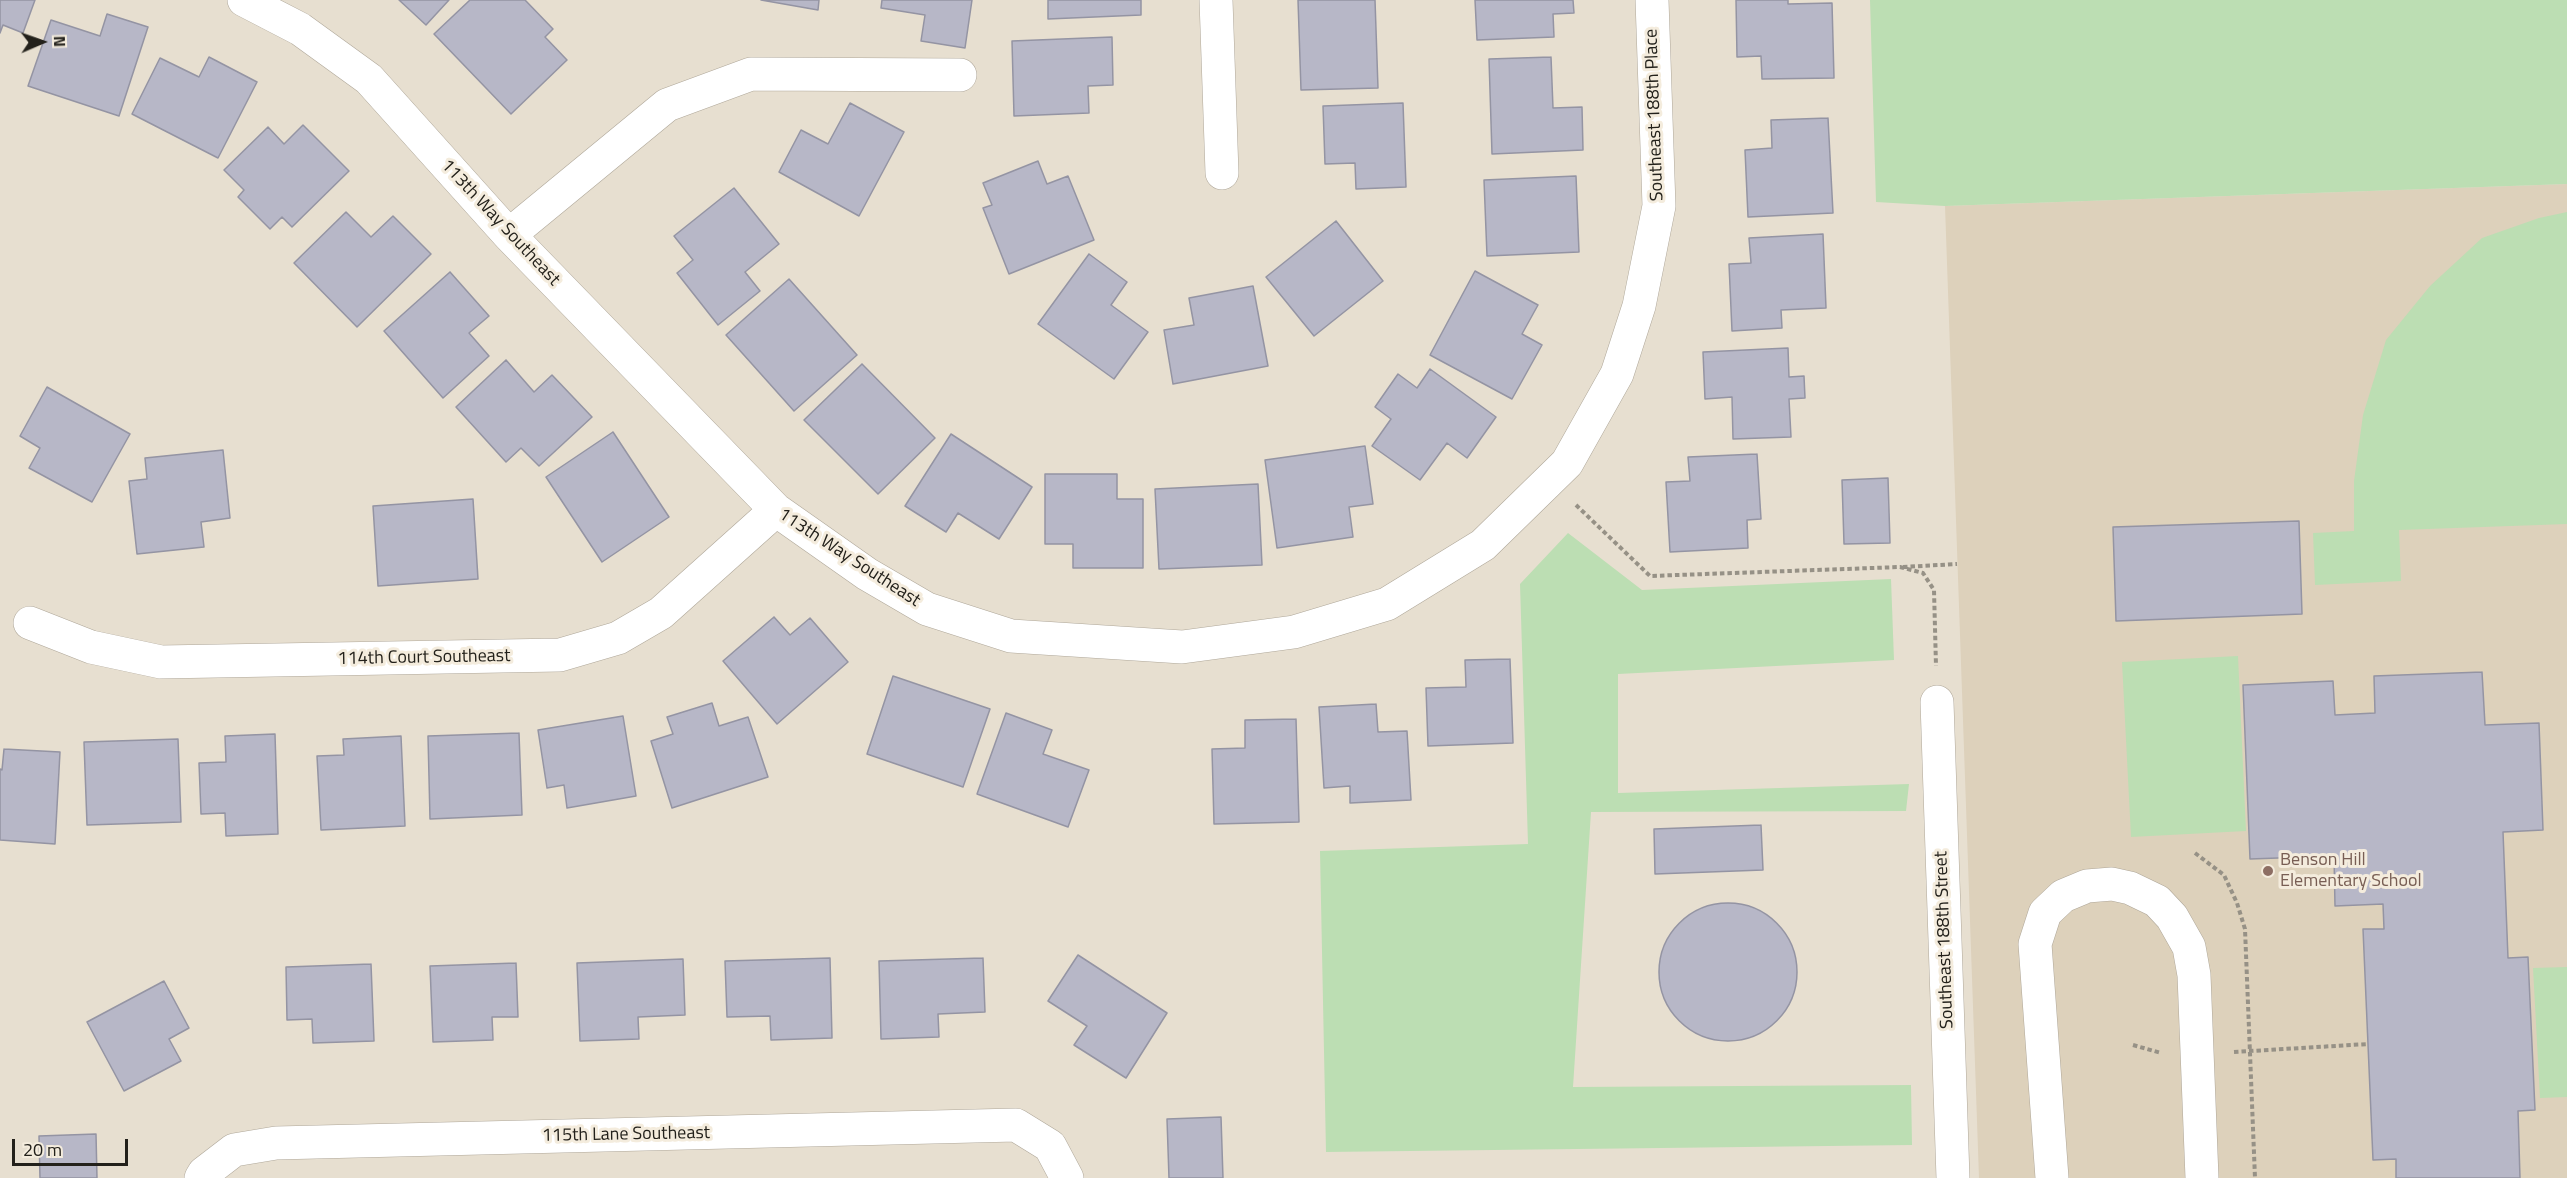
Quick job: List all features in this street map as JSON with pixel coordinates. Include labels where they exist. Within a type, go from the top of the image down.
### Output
[{"type":"street","name":"113th Way Southeast","points":[[244,0],[300,30],[369,79],[509,235],[776,510],[867,574],[927,609],[1011,636],[1182,647],[1294,632],[1387,604],[1483,545],[1558,472]]},
{"type":"street","points":[[1216,0],[1222,173]]},
{"type":"street","name":"Southeast 188th Place","points":[[1558,472],[1617,374],[1639,306],[1659,206],[1652,0]]},
{"type":"street","points":[[509,235],[666,105],[751,74],[960,75]]},
{"type":"street","name":"114th Court Southeast","points":[[30,623],[91,647],[161,662],[560,655],[618,638],[660,613],[776,510]]},
{"type":"street","name":"Southeast 188th Street","points":[[1937,702],[1953,1178]]},
{"type":"street","points":[[2052,1178],[2035,944],[2045,913],[2062,896],[2086,886],[2112,884],[2130,888],[2157,901],[2172,917],[2189,947],[2194,975],[2202,1178]]},
{"type":"street","name":"115th Lane Southeast","points":[[202,1176],[234,1150],[276,1143],[1016,1125],[1050,1146],[1067,1178]]},
{"type":"path","points":[[1558,472],[1650,576],[1957,564]]},
{"type":"path","points":[[1900,567],[1923,573],[1934,590],[1937,702]]},
{"type":"path","points":[[2195,853],[2224,875],[2237,903],[2245,929],[2255,1178]]},
{"type":"path","points":[[2133,1045],[2169,1056],[2368,1044]]},
{"type":"shaded area","name":"Benson Hill Elementary School","points":[[2567,184],[2567,1178],[1979,1178],[1945,206]]},
{"type":"green space","points":[[1870,0],[2567,0],[2567,184],[1945,206],[1876,202]]},
{"type":"green space","points":[[2567,212],[2567,524],[2399,530],[2401,581],[2315,585],[2313,533],[2354,531],[2354,481],[2363,415],[2386,340],[2430,286],[2482,238],[2539,218]]},
{"type":"green space","points":[[1568,533],[1642,590],[1891,579],[1894,660],[1618,674],[1618,793],[1909,784],[1906,811],[1591,812],[1573,1087],[1911,1085],[1912,1145],[1326,1152],[1320,851],[1528,844],[1520,584]]},
{"type":"green space","points":[[2238,656],[2246,831],[2131,837],[2122,662]]},
{"type":"green space","points":[[2567,967],[2567,1097],[2540,1098],[2533,968]]},
{"type":"building","points":[[0,0],[35,0],[23,33],[3,25],[0,33]]},
{"type":"building","points":[[399,0],[449,0],[426,25]]},
{"type":"building","points":[[470,0],[525,0],[553,29],[545,37],[567,60],[511,114],[434,34]]},
{"type":"building","points":[[761,0],[819,0],[818,10]]},
{"type":"building","points":[[882,0],[972,0],[965,48],[921,41],[925,15],[881,8]]},
{"type":"building","points":[[1048,0],[1141,0],[1141,15],[1048,19]]},
{"type":"building","points":[[1298,0],[1375,0],[1378,88],[1301,90]]},
{"type":"building","points":[[1475,0],[1573,0],[1574,13],[1553,14],[1554,37],[1477,40]]},
{"type":"building","points":[[1736,0],[1788,0],[1788,4],[1832,3],[1834,78],[1762,79],[1761,56],[1737,57]]},
{"type":"building","points":[[107,14],[148,27],[119,116],[28,86],[51,20],[100,36]]},
{"type":"building","points":[[1112,37],[1113,85],[1088,86],[1089,113],[1014,116],[1012,41]]},
{"type":"building","points":[[209,57],[257,82],[218,158],[132,114],[160,58],[199,77]]},
{"type":"building","points":[[1551,57],[1553,108],[1582,107],[1583,150],[1492,154],[1489,59]]},
{"type":"building","points":[[850,103],[904,132],[859,216],[779,172],[801,130],[828,144]]},
{"type":"building","points":[[1403,103],[1406,187],[1356,189],[1355,163],[1325,164],[1323,106]]},
{"type":"building","points":[[1828,118],[1833,213],[1748,217],[1745,150],[1772,148],[1771,120]]},
{"type":"building","points":[[303,125],[349,171],[292,227],[282,217],[270,229],[238,197],[244,190],[224,170],[268,127],[284,144]]},
{"type":"building","points":[[1038,161],[1047,184],[1068,176],[1094,240],[1009,274],[983,208],[992,205],[983,183]]},
{"type":"building","points":[[1576,176],[1579,252],[1487,256],[1484,180]]},
{"type":"building","points":[[734,188],[779,244],[745,272],[760,291],[718,325],[677,273],[693,260],[674,236]]},
{"type":"building","points":[[346,212],[371,237],[393,216],[431,254],[357,327],[294,263]]},
{"type":"building","points":[[1336,221],[1383,281],[1314,336],[1266,277]]},
{"type":"building","points":[[1823,234],[1826,308],[1781,310],[1782,328],[1732,331],[1729,264],[1751,263],[1749,238]]},
{"type":"building","points":[[1089,254],[1127,282],[1111,305],[1148,332],[1114,379],[1038,324]]},
{"type":"building","points":[[1475,271],[1538,305],[1522,334],[1542,345],[1512,399],[1430,355]]},
{"type":"building","points":[[450,272],[489,316],[469,333],[489,356],[443,398],[384,331]]},
{"type":"building","points":[[789,279],[857,355],[794,411],[726,335]]},
{"type":"building","points":[[1253,286],[1268,366],[1173,384],[1164,330],[1194,325],[1189,298]]},
{"type":"building","points":[[1788,348],[1789,377],[1804,376],[1805,398],[1789,399],[1791,437],[1733,439],[1732,397],[1705,399],[1703,352]]},
{"type":"building","points":[[506,360],[534,392],[552,375],[592,417],[539,466],[521,448],[506,462],[456,407]]},
{"type":"building","points":[[862,364],[935,438],[878,494],[804,420]]},
{"type":"building","points":[[1430,369],[1496,417],[1467,458],[1447,443],[1420,480],[1372,446],[1391,419],[1375,407],[1398,374],[1417,388]]},
{"type":"building","points":[[47,387],[130,434],[92,502],[29,468],[40,448],[20,436]]},
{"type":"building","points":[[613,432],[669,517],[602,562],[546,477]]},
{"type":"building","points":[[951,434],[1032,487],[999,539],[958,513],[946,532],[905,506]]},
{"type":"building","points":[[1365,446],[1373,504],[1349,507],[1353,537],[1277,548],[1265,460]]},
{"type":"building","points":[[223,450],[230,518],[201,522],[204,547],[137,554],[129,481],[147,479],[145,458]]},
{"type":"building","points":[[1757,454],[1761,519],[1747,520],[1748,548],[1670,552],[1666,482],[1690,481],[1688,457]]},
{"type":"building","points":[[1045,474],[1117,474],[1117,499],[1143,499],[1143,568],[1073,568],[1073,544],[1045,544]]},
{"type":"building","points":[[1888,478],[1890,543],[1844,544],[1842,480]]},
{"type":"building","points":[[1258,484],[1262,565],[1159,569],[1155,489]]},
{"type":"building","points":[[473,499],[478,579],[378,586],[373,506]]},
{"type":"building","points":[[2299,521],[2302,614],[2116,621],[2113,527]]},
{"type":"building","points":[[774,617],[790,635],[810,618],[848,662],[777,724],[723,661]]},
{"type":"building","points":[[1510,659],[1513,743],[1428,746],[1426,688],[1466,687],[1465,660]]},
{"type":"building","points":[[2482,672],[2485,725],[2539,723],[2543,830],[2503,832],[2508,958],[2528,957],[2535,1110],[2518,1111],[2520,1178],[2396,1178],[2396,1159],[2373,1160],[2363,929],[2384,929],[2383,904],[2335,906],[2334,856],[2250,859],[2243,685],[2333,681],[2335,715],[2375,713],[2374,676]]},
{"type":"building","points":[[893,676],[990,709],[963,787],[867,754]]},
{"type":"building","points":[[712,703],[719,726],[748,717],[768,777],[672,808],[651,741],[673,734],[667,717]]},
{"type":"building","points":[[1376,704],[1378,732],[1407,731],[1411,800],[1350,803],[1350,786],[1324,788],[1319,707]]},
{"type":"building","points":[[1006,713],[1052,730],[1043,754],[1089,770],[1068,827],[977,794]]},
{"type":"building","points":[[623,716],[636,796],[567,808],[564,785],[547,788],[538,730]]},
{"type":"building","points":[[1296,719],[1299,822],[1214,824],[1212,749],[1245,748],[1245,720]]},
{"type":"building","points":[[519,733],[522,815],[430,819],[428,736]]},
{"type":"building","points":[[275,734],[278,834],[226,836],[225,813],[201,814],[199,763],[226,762],[225,736]]},
{"type":"building","points":[[401,736],[405,826],[321,830],[317,756],[344,755],[343,739]]},
{"type":"building","points":[[178,739],[181,822],[87,825],[84,742]]},
{"type":"building","points":[[4,749],[60,752],[55,844],[0,840],[0,769],[2,770]]},
{"type":"building","points":[[1761,825],[1763,870],[1655,874],[1654,829]]},
{"type":"building","points":[[1728,903],[1754,908],[1777,923],[1792,946],[1797,972],[1792,998],[1777,1021],[1754,1036],[1728,1041],[1702,1036],[1679,1021],[1664,998],[1659,972],[1664,946],[1679,923],[1702,908]]},
{"type":"building","points":[[1078,955],[1167,1013],[1126,1078],[1074,1045],[1087,1026],[1048,1001]]},
{"type":"building","points":[[830,958],[832,1038],[771,1040],[770,1016],[727,1017],[725,961]]},
{"type":"building","points":[[983,958],[985,1012],[938,1014],[939,1037],[881,1039],[879,961]]},
{"type":"building","points":[[683,959],[685,1015],[638,1017],[639,1039],[580,1041],[577,963]]},
{"type":"building","points":[[516,963],[518,1017],[492,1017],[493,1040],[433,1042],[430,966]]},
{"type":"building","points":[[371,964],[374,1041],[313,1043],[312,1019],[287,1020],[286,967]]},
{"type":"building","points":[[164,981],[189,1028],[169,1039],[181,1061],[124,1091],[87,1022]]},
{"type":"building","points":[[1221,1117],[1223,1178],[1169,1178],[1167,1119]]},
{"type":"building","points":[[96,1134],[97,1178],[40,1178],[39,1136]]},
{"type":"place","name":"Benson Hill Elementary School","points":[[2268,871]]}]
